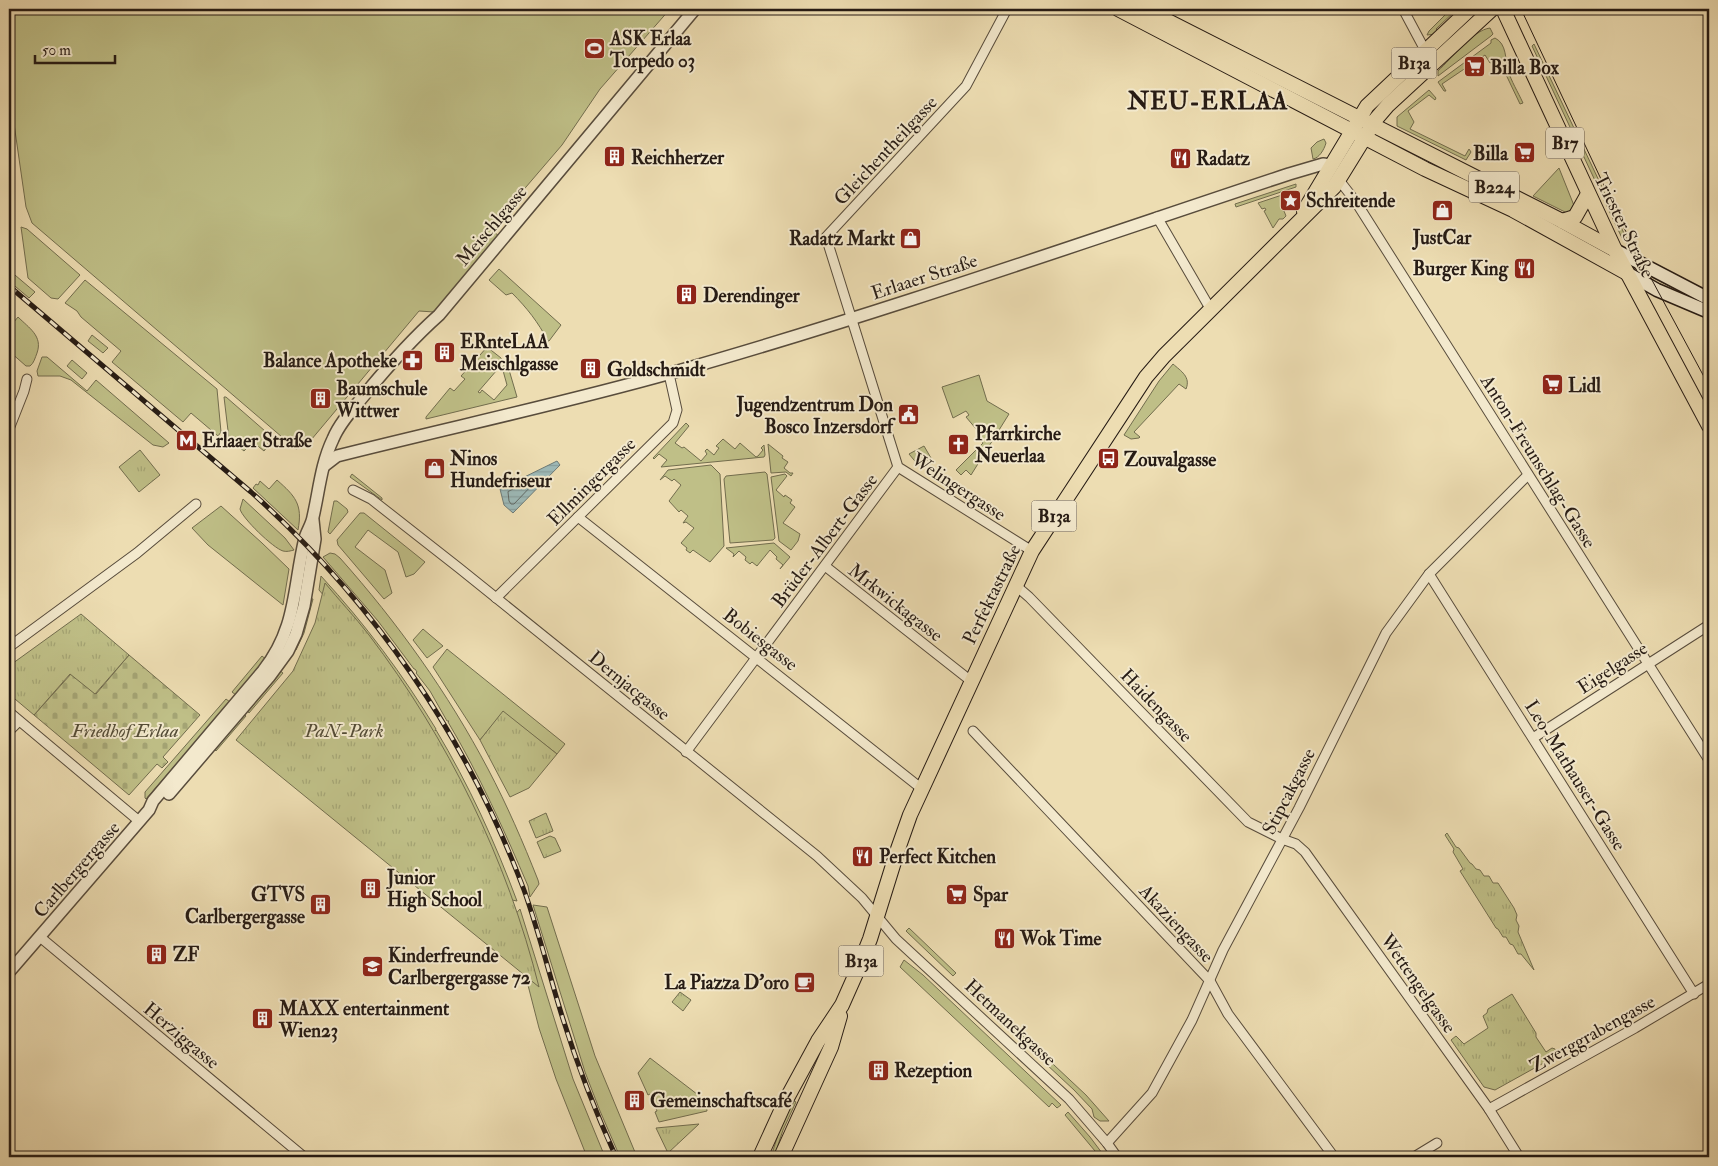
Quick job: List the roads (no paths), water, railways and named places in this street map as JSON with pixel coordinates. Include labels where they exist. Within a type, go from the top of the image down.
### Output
[{"type":"main road","name":"B224","points":[[1144,9],[1362,127],[1432,172],[1521,214],[1627,272]]},
{"type":"main road","name":"B13a","points":[[1339,180],[1372,100],[1426,52],[1470,9]]},
{"type":"main road","name":"B13a","points":[[1332,165],[1362,127],[1388,106],[1492,9]]},
{"type":"main road","name":"Triester Straße","points":[[1503,9],[1615,250],[1709,426]]},
{"type":"main road","name":"B224","points":[[1125,10],[1362,127],[1562,221],[1615,250]]},
{"type":"main road","name":"Perfektastraße","points":[[1288,232],[1301,215],[1332,165]]},
{"type":"main road","name":"Perfektastraße","points":[[781,1157],[832,1047],[842,1005],[869,943],[903,832],[1032,551],[1146,377],[1164,356],[1317,205],[1339,180]]},
{"type":"main road","points":[[1562,221],[1575,217],[1588,194]]},
{"type":"main road","points":[[1615,250],[1709,300]]},
{"type":"main road","points":[[1627,272],[1657,290],[1709,312]]},
{"type":"main road","name":"Perfektastraße","points":[[760,1157],[786,1100],[818,1041],[842,1005]]},
{"type":"street","name":"Meischlgasse","points":[[322,467],[336,432],[359,402],[414,337],[439,315],[695,9]]},
{"type":"street","name":"Gleichentheilgasse","points":[[852,319],[826,237],[966,86],[1007,9]]},
{"type":"street","points":[[1403,9],[1426,52]]},
{"type":"street","name":"Erlaaer Straße","points":[[322,467],[337,456],[669,374],[852,319],[1289,174],[1323,164],[1332,165]]},
{"type":"street","name":"Anton-Freunschlag-Gasse","points":[[1339,180],[1356,202],[1709,760]]},
{"type":"street","points":[[1157,217],[1212,310]]},
{"type":"street","name":"Welingergasse","points":[[852,319],[898,467],[1032,551]]},
{"type":"street","name":"Ellmingergasse","points":[[496,598],[673,423],[677,410],[669,374]]},
{"type":"street","points":[[9,430],[24,391],[26,378]]},
{"type":"street","name":"Carlbergergasse","points":[[9,972],[140,821],[149,810],[153,801],[263,671],[278,650],[291,616],[305,536],[313,520],[322,467]]},
{"type":"street","name":"Brüder-Albert-Gasse","points":[[686,752],[898,467]]},
{"type":"street","name":"Stipcakgasse","points":[[1107,1143],[1152,1093],[1192,1020],[1223,950],[1282,839],[1386,633],[1429,574],[1528,475]]},
{"type":"street","name":"Dernjacgasse","points":[[353,490],[371,499],[817,856],[862,898],[878,916]]},
{"type":"street","points":[[9,647],[137,552],[196,504]]},
{"type":"street","name":"Bobiesgasse","points":[[578,517],[922,789]]},
{"type":"street","name":"Mrkwickagasse","points":[[826,566],[971,681]]},
{"type":"street","name":"Leo-Mathauser-Gasse","points":[[1429,574],[1694,994]]},
{"type":"street","name":"Haidengasse","points":[[1015,585],[1029,597],[1248,822],[1282,839]]},
{"type":"street","name":"Eigelgasse","points":[[1533,738],[1709,625]]},
{"type":"street","points":[[9,712],[140,821]]},
{"type":"street","points":[[9,730],[19,721]]},
{"type":"street","name":"Akaziengasse","points":[[973,730],[1210,981],[1228,1014],[1334,1157]]},
{"type":"street","name":"Wettengelgasse","points":[[1282,839],[1296,844],[1305,852],[1489,1109],[1519,1157]]},
{"type":"street","name":"Hetmanekgasse","points":[[878,916],[896,939],[1069,1098],[1117,1157]]},
{"type":"street","name":"Herziggasse","points":[[40,937],[304,1157]]},
{"type":"street","name":"Zwerggrabengasse","points":[[1489,1109],[1709,984]]},
{"type":"street","points":[[1414,1157],[1437,1143]]},
{"type":"water","points":[[557,461],[560,465],[513,513],[504,505],[500,489]]},
{"type":"tram line","points":[[1521,9],[1624,228],[1709,386]]},
{"type":"railway","points":[[9,286],[251,492],[295,534],[376,625],[412,674],[445,726],[501,833],[524,890],[574,1052],[616,1157]]},
{"type":"place","name":"ASK Erlaa Torpedo 03","points":[[594,49]]},
{"type":"place","name":"Billa Box","points":[[1474,67]]},
{"type":"place","name":"Billa","points":[[1524,153]]},
{"type":"place","name":"Reichherzer","points":[[615,157]]},
{"type":"place","name":"Radatz","points":[[1180,158]]},
{"type":"place","name":"Schreitende","points":[[1290,200]]},
{"type":"place","name":"JustCar","points":[[1442,211]]},
{"type":"place","name":"Radatz Markt","points":[[911,238]]},
{"type":"place","name":"Burger King","points":[[1524,268]]},
{"type":"place","name":"Derendinger","points":[[687,295]]},
{"type":"place","name":"ERnteLAA Meischlgasse","points":[[444,352]]},
{"type":"place","name":"Balance Apotheke","points":[[413,360]]},
{"type":"place","name":"Goldschmidt","points":[[591,369]]},
{"type":"place","name":"Lidl","points":[[1552,385]]},
{"type":"place","name":"Baumschule Wittwer","points":[[320,399]]},
{"type":"place","name":"Jugendzentrum Don Bosco Inzersdorf","points":[[909,415]]},
{"type":"place","name":"Erlaaer Straße","points":[[186,440]]},
{"type":"place","name":"Pfarrkirche Neuerlaa","points":[[959,444]]},
{"type":"place","name":"Zouvalgasse","points":[[1108,459]]},
{"type":"place","name":"Ninos Hundefriseur","points":[[434,469]]},
{"type":"place","name":"Perfect Kitchen","points":[[863,856]]},
{"type":"place","name":"Junior High School","points":[[371,888]]},
{"type":"place","name":"Spar","points":[[957,894]]},
{"type":"place","name":"GTVS Carlbergergasse","points":[[321,905]]},
{"type":"place","name":"Wok Time","points":[[1004,938]]},
{"type":"place","name":"ZF","points":[[157,954]]},
{"type":"place","name":"Kinderfreunde Carlbergergasse 72","points":[[372,966]]},
{"type":"place","name":"La Piazza D'oro","points":[[805,982]]},
{"type":"place","name":"MAXX entertainment Wien23","points":[[263,1019]]},
{"type":"place","name":"Rezeption","points":[[878,1070]]},
{"type":"place","name":"Gemeinschaftscafé","points":[[634,1100]]},
{"type":"district","name":"NEU-ERLAA","points":[[1208,101]]},
{"type":"park label","name":"Friedhof Erlaa","points":[[125,730]]},
{"type":"park label","name":"PaN-Park","points":[[344,730]]}]
